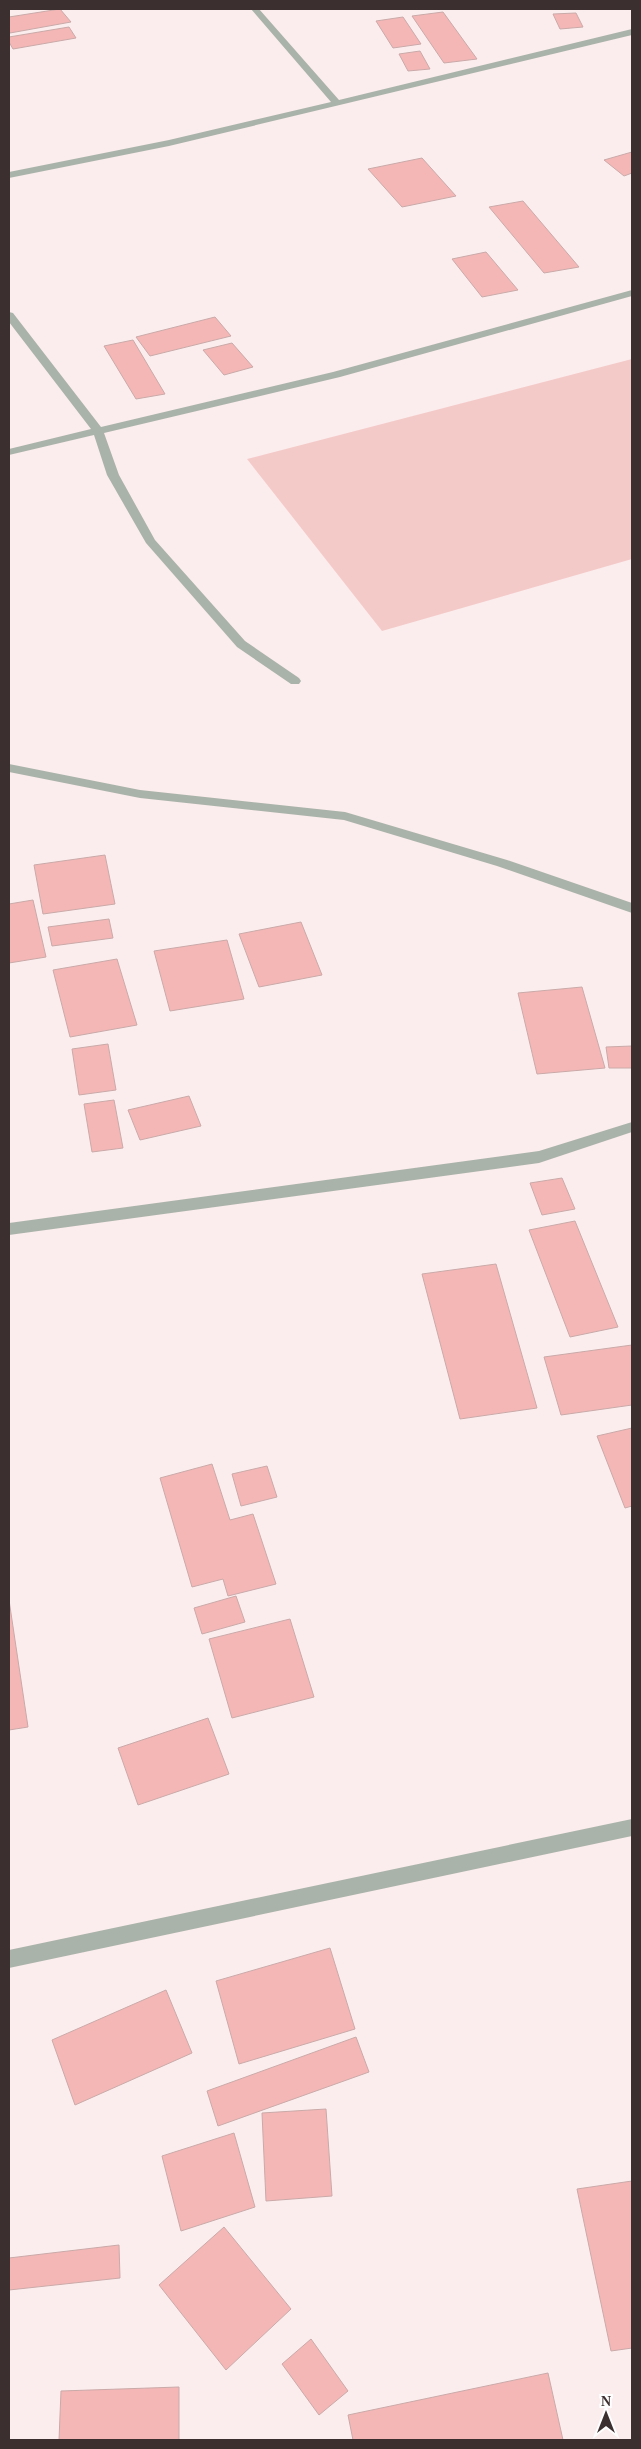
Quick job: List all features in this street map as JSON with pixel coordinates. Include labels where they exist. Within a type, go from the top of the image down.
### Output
[{"type":"street","points":[[256,9],[336,102]]},
{"type":"street","points":[[9,175],[169,143],[336,102],[452,77],[632,32]]},
{"type":"street","points":[[9,452],[336,374],[632,293]]},
{"type":"street","points":[[9,315],[98,431],[113,475],[150,541],[241,644],[295,681]]},
{"type":"street","points":[[9,768],[140,794],[345,816],[502,863],[632,908]]},
{"type":"street","points":[[9,1229],[539,1157],[632,1127]]},
{"type":"street","points":[[9,1959],[632,1827]]},
{"type":"shaded area","points":[[632,359],[632,559],[382,631],[247,459]]},
{"type":"building","points":[[60,9],[71,22],[10,33],[9,31],[9,17]]},
{"type":"building","points":[[443,12],[477,59],[444,63],[412,16]]},
{"type":"building","points":[[576,13],[583,27],[560,29],[553,14]]},
{"type":"building","points":[[403,17],[421,44],[393,48],[376,21]]},
{"type":"building","points":[[69,27],[76,38],[13,49],[9,42],[9,37]]},
{"type":"building","points":[[420,51],[430,69],[408,71],[399,54]]},
{"type":"building","points":[[632,152],[632,173],[624,176],[604,160]]},
{"type":"building","points":[[422,158],[456,196],[402,207],[368,169]]},
{"type":"building","points":[[523,201],[579,267],[544,273],[489,207]]},
{"type":"building","points":[[486,252],[518,290],[482,297],[452,259]]},
{"type":"building","points":[[215,317],[231,336],[150,356],[136,337]]},
{"type":"building","points":[[133,340],[165,394],[136,399],[104,346]]},
{"type":"building","points":[[232,343],[253,367],[224,375],[203,350]]},
{"type":"building","points":[[105,855],[115,904],[43,914],[34,865]]},
{"type":"building","points":[[33,900],[46,957],[9,963],[9,904]]},
{"type":"building","points":[[109,919],[113,938],[52,946],[48,927]]},
{"type":"building","points":[[301,922],[322,975],[259,987],[239,934]]},
{"type":"building","points":[[227,940],[244,999],[170,1011],[154,951]]},
{"type":"building","points":[[117,959],[137,1025],[70,1037],[53,970]]},
{"type":"building","points":[[582,987],[605,1068],[537,1074],[518,993]]},
{"type":"building","points":[[108,1044],[116,1090],[79,1095],[72,1049]]},
{"type":"building","points":[[632,1046],[632,1068],[609,1068],[606,1047]]},
{"type":"building","points":[[189,1096],[201,1126],[140,1140],[128,1110]]},
{"type":"building","points":[[114,1100],[123,1148],[92,1152],[84,1104]]},
{"type":"building","points":[[562,1178],[575,1209],[542,1215],[530,1183]]},
{"type":"building","points":[[575,1221],[618,1327],[570,1337],[529,1230]]},
{"type":"building","points":[[496,1264],[537,1408],[460,1419],[422,1274]]},
{"type":"building","points":[[632,1345],[632,1405],[561,1415],[544,1357]]},
{"type":"building","points":[[632,1428],[632,1506],[625,1508],[597,1436]]},
{"type":"building","points":[[212,1464],[230,1520],[253,1514],[276,1584],[228,1596],[223,1579],[192,1587],[160,1478]]},
{"type":"building","points":[[267,1466],[277,1497],[241,1506],[232,1474]]},
{"type":"building","points":[[236,1596],[245,1622],[202,1634],[194,1608]]},
{"type":"building","points":[[9,1600],[28,1727],[9,1730]]},
{"type":"building","points":[[290,1619],[314,1697],[232,1718],[209,1639]]},
{"type":"building","points":[[208,1718],[229,1774],[138,1805],[118,1748]]},
{"type":"building","points":[[330,1948],[355,2029],[239,2064],[216,1981]]},
{"type":"building","points":[[166,1990],[192,2053],[75,2105],[52,2040]]},
{"type":"building","points":[[356,2037],[369,2072],[218,2126],[207,2091]]},
{"type":"building","points":[[326,2109],[332,2196],[266,2201],[262,2113]]},
{"type":"building","points":[[234,2133],[255,2207],[181,2231],[162,2156]]},
{"type":"building","points":[[632,2181],[632,2348],[611,2351],[577,2189]]},
{"type":"building","points":[[224,2227],[291,2309],[226,2370],[159,2285]]},
{"type":"building","points":[[119,2245],[120,2278],[9,2290],[9,2258]]},
{"type":"building","points":[[311,2339],[348,2391],[319,2415],[282,2364]]},
{"type":"building","points":[[548,2373],[563,2440],[353,2440],[348,2415]]},
{"type":"building","points":[[179,2387],[179,2440],[59,2440],[61,2391]]}]
